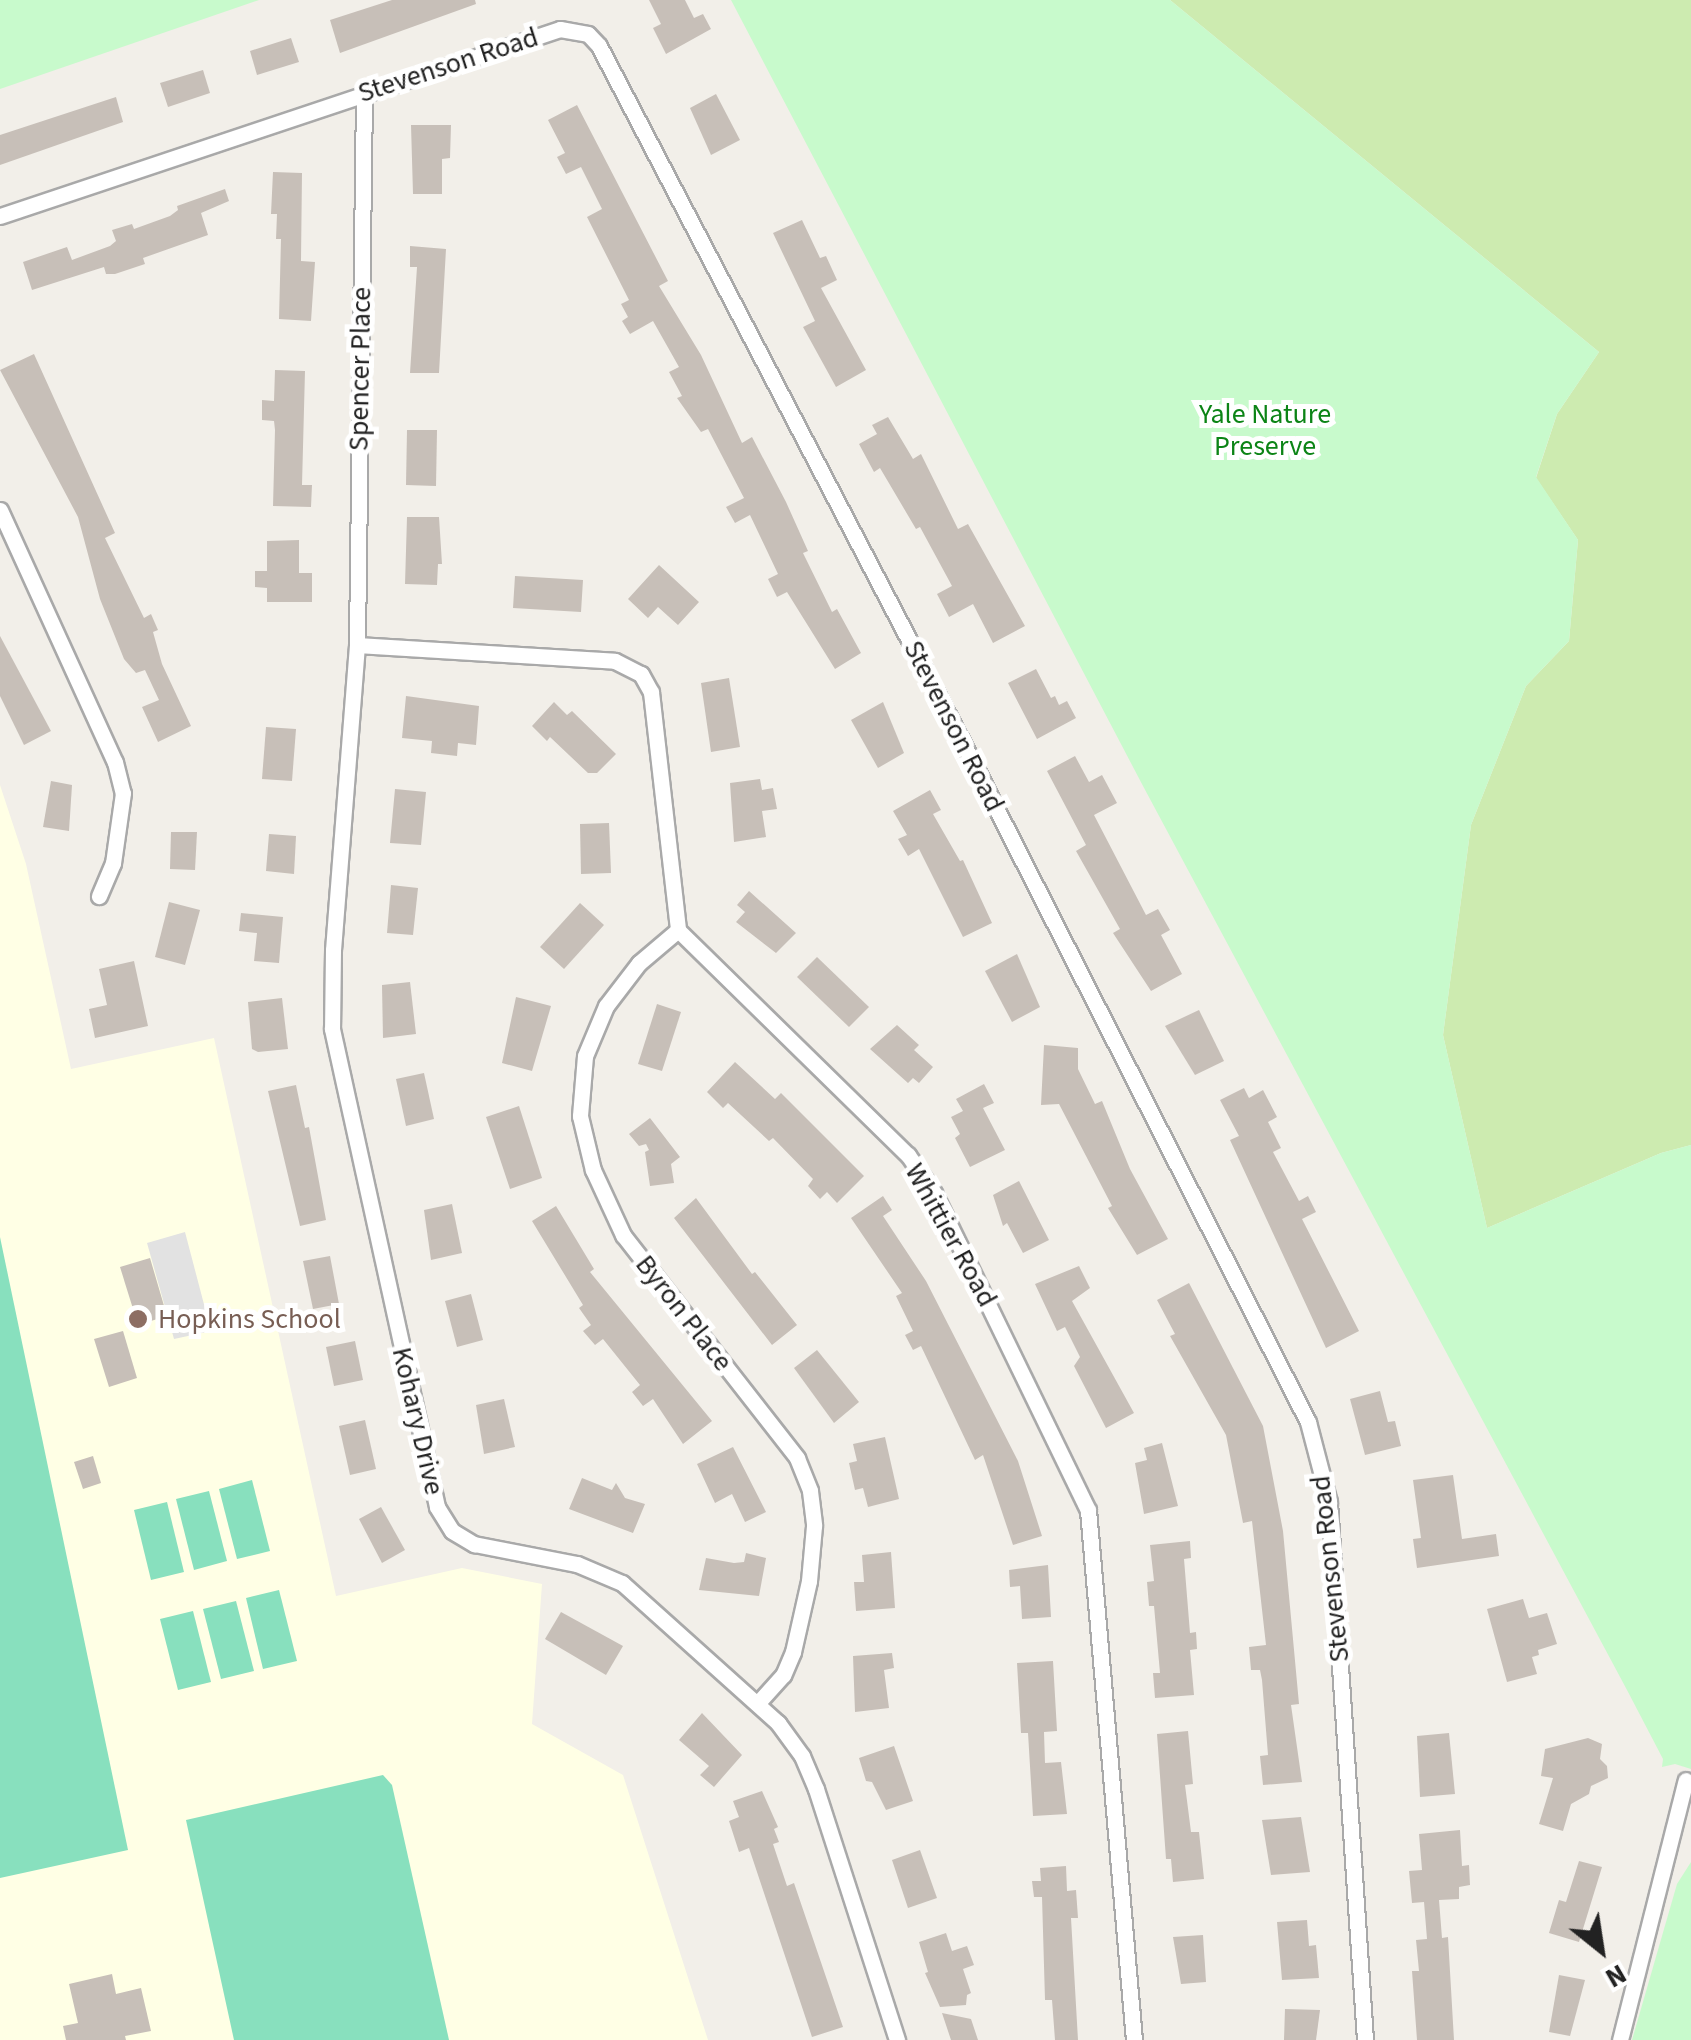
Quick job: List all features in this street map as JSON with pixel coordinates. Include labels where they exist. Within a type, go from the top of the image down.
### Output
[{"type":"street","name":"Stevenson Road","points":[[0,216],[560,29],[588,34],[600,46],[1298,1394],[1329,1502],[1365,2040]]},
{"type":"street","name":"Spencer Place","points":[[357,645],[364,92]]},
{"type":"street","points":[[0,510],[115,762],[124,793],[113,862],[99,896]]},
{"type":"street","points":[[357,645],[615,661],[641,674],[651,692],[678,930]]},
{"type":"street","name":"Kohary Drive","points":[[357,645],[333,950],[332,1030],[437,1507],[452,1531],[474,1544],[576,1564],[622,1584],[758,1703],[792,1740],[816,1789],[897,2040]]},
{"type":"street","name":"Byron Place","points":[[678,930],[638,962],[606,1006],[586,1056],[580,1116],[593,1170],[623,1235],[798,1458],[810,1491],[814,1526],[809,1581],[793,1652],[784,1675],[758,1703]]},
{"type":"street","name":"Whittier Road","points":[[678,930],[908,1155],[934,1192],[1088,1510],[1134,2040]]},
{"type":"street","points":[[1620,2040],[1686,1780]]},
{"type":"shaded area","name":"Hopkins School","points":[[0,785],[26,864],[71,1069],[214,1038],[336,1596],[462,1568],[542,1584],[532,1724],[623,1775],[708,2040],[0,2040]]},
{"type":"shaded area","points":[[185,1232],[211,1331],[174,1339],[147,1243]]},
{"type":"green space","points":[[0,0],[259,0],[0,89]]},
{"type":"green space","name":"Yale Nature Preserve","points":[[731,0],[1170,0],[1599,352],[1557,414],[1536,477],[1578,540],[1569,641],[1526,686],[1471,825],[1443,1035],[1487,1228],[1661,1153],[1691,1145],[1691,1769],[1675,1764],[1662,1767],[1663,1759],[1627,1690],[1143,786]]},
{"type":"green space","points":[[1170,0],[1691,0],[1691,1145],[1661,1153],[1487,1228],[1443,1035],[1471,825],[1526,686],[1569,641],[1578,540],[1536,478],[1557,414],[1599,352]]},
{"type":"green space","points":[[0,1237],[128,1850],[0,1878]]},
{"type":"green space","points":[[252,1480],[270,1551],[237,1559],[219,1489]]},
{"type":"green space","points":[[209,1491],[227,1561],[194,1570],[176,1499]]},
{"type":"green space","points":[[167,1502],[184,1572],[151,1580],[134,1510]]},
{"type":"green space","points":[[279,1590],[297,1661],[263,1669],[246,1598]]},
{"type":"green space","points":[[236,1601],[254,1671],[221,1679],[203,1609]]},
{"type":"green space","points":[[193,1611],[211,1682],[178,1690],[160,1619]]},
{"type":"green space","points":[[383,1775],[392,1785],[449,2040],[234,2040],[186,1820]]},
{"type":"green space","points":[[1691,1862],[1691,2040],[1632,2040],[1677,1884]]},
{"type":"building","points":[[392,0],[475,0],[476,4],[340,53],[330,20]]},
{"type":"building","points":[[649,0],[685,0],[694,18],[703,14],[711,29],[666,54],[653,28],[661,24]]},
{"type":"building","points":[[291,38],[299,62],[257,75],[250,51]]},
{"type":"building","points":[[203,70],[210,93],[168,107],[160,83]]},
{"type":"building","points":[[716,94],[740,140],[711,155],[690,108]]},
{"type":"building","points":[[116,97],[123,122],[0,165],[0,135]]},
{"type":"building","points":[[577,105],[668,281],[659,286],[701,355],[742,443],[752,437],[786,502],[808,551],[803,553],[832,612],[837,609],[861,653],[835,669],[787,592],[777,597],[768,579],[778,574],[750,515],[735,523],[726,507],[744,498],[708,429],[701,432],[677,398],[682,396],[669,372],[679,367],[653,321],[630,334],[622,321],[628,317],[621,304],[629,300],[587,217],[602,209],[581,167],[566,174],[557,157],[565,153],[548,120]]},
{"type":"building","points":[[411,125],[451,125],[450,158],[442,159],[442,194],[413,194]]},
{"type":"building","points":[[273,172],[302,173],[301,261],[315,262],[311,321],[279,319],[281,239],[276,239],[277,214],[271,214]]},
{"type":"building","points":[[225,189],[229,201],[201,213],[208,235],[143,258],[145,264],[115,274],[106,274],[104,267],[32,290],[23,262],[67,247],[72,260],[110,246],[116,241],[112,230],[132,224],[134,229],[170,216],[178,210],[177,206]]},
{"type":"building","points":[[802,220],[820,258],[826,256],[837,280],[821,288],[866,370],[836,387],[803,327],[815,321],[773,233]]},
{"type":"building","points":[[410,246],[446,249],[439,373],[410,373],[417,267],[410,267]]},
{"type":"building","points":[[34,354],[115,533],[105,538],[144,618],[151,614],[158,630],[153,632],[162,664],[191,726],[158,742],[142,707],[159,700],[145,670],[136,673],[124,659],[100,599],[78,517],[0,370]]},
{"type":"building","points":[[275,370],[305,371],[302,485],[312,485],[311,507],[273,506],[275,430],[274,421],[262,420],[262,400],[274,401]]},
{"type":"building","points":[[888,417],[913,459],[921,454],[958,529],[968,524],[1025,626],[993,643],[973,604],[949,617],[937,594],[952,586],[920,527],[916,529],[880,468],[874,472],[859,444],[877,434],[872,425]]},
{"type":"building","points":[[407,430],[437,430],[436,486],[406,485]]},
{"type":"building","points":[[407,517],[439,517],[442,564],[438,564],[437,585],[405,584]]},
{"type":"building","points":[[299,540],[299,573],[312,573],[312,602],[267,602],[267,588],[255,587],[255,571],[267,571],[267,541]]},
{"type":"building","points":[[659,565],[699,602],[678,625],[658,607],[648,618],[628,599]]},
{"type":"building","points":[[515,576],[583,580],[581,612],[513,608]]},
{"type":"building","points":[[0,636],[51,731],[24,745],[0,696]]},
{"type":"building","points":[[1036,669],[1051,698],[1055,696],[1059,705],[1067,701],[1076,718],[1037,739],[1008,683]]},
{"type":"building","points":[[729,678],[740,747],[711,752],[701,683]]},
{"type":"building","points":[[406,696],[479,706],[476,745],[458,743],[457,756],[431,753],[432,741],[402,738]]},
{"type":"building","points":[[554,702],[567,715],[572,711],[616,754],[597,773],[588,773],[550,737],[547,741],[532,726]]},
{"type":"building","points":[[883,702],[904,753],[878,768],[851,720]]},
{"type":"building","points":[[266,727],[296,729],[292,781],[262,779]]},
{"type":"building","points":[[1075,756],[1089,782],[1102,775],[1117,803],[1094,815],[1146,915],[1158,909],[1170,930],[1161,935],[1182,974],[1151,991],[1113,933],[1120,929],[1076,851],[1086,845],[1047,771]]},
{"type":"building","points":[[760,779],[762,790],[773,788],[777,809],[762,811],[766,837],[734,842],[730,783]]},
{"type":"building","points":[[51,781],[72,785],[69,831],[43,827]]},
{"type":"building","points":[[395,789],[426,792],[421,845],[390,843]]},
{"type":"building","points":[[930,790],[941,810],[933,814],[960,861],[963,860],[992,923],[963,937],[919,849],[908,856],[898,839],[907,835],[893,811]]},
{"type":"building","points":[[609,823],[611,873],[581,874],[580,824]]},
{"type":"building","points":[[171,832],[197,832],[195,870],[170,869]]},
{"type":"building","points":[[269,834],[296,836],[294,874],[266,871]]},
{"type":"building","points":[[391,885],[418,888],[413,935],[387,933]]},
{"type":"building","points":[[749,891],[796,933],[776,953],[736,922],[745,912],[737,905]]},
{"type":"building","points":[[169,902],[200,910],[185,965],[155,957]]},
{"type":"building","points":[[580,903],[604,925],[564,969],[540,947]]},
{"type":"building","points":[[241,913],[283,917],[279,963],[254,961],[257,933],[239,931]]},
{"type":"building","points":[[1017,954],[1040,1007],[1012,1022],[985,971]]},
{"type":"building","points":[[817,957],[869,1007],[849,1027],[797,977]]},
{"type":"building","points":[[134,961],[148,1026],[95,1038],[89,1009],[107,1005],[99,969]]},
{"type":"building","points":[[410,982],[416,1034],[383,1038],[382,985]]},
{"type":"building","points":[[516,997],[551,1006],[532,1071],[502,1063]]},
{"type":"building","points":[[282,998],[288,1049],[252,1049],[248,1002]]},
{"type":"building","points":[[657,1004],[681,1012],[662,1071],[638,1064]]},
{"type":"building","points":[[1199,1010],[1224,1061],[1195,1075],[1165,1026]]},
{"type":"building","points":[[897,1025],[919,1045],[914,1050],[933,1067],[919,1083],[913,1078],[908,1083],[870,1049]]},
{"type":"building","points":[[1044,1045],[1078,1048],[1078,1069],[1095,1104],[1102,1101],[1130,1169],[1168,1239],[1137,1255],[1108,1208],[1112,1206],[1059,1104],[1041,1105]]},
{"type":"building","points":[[735,1062],[775,1099],[781,1093],[864,1176],[837,1203],[827,1192],[820,1199],[808,1186],[813,1179],[773,1138],[769,1141],[728,1103],[723,1108],[707,1092]]},
{"type":"building","points":[[424,1073],[434,1119],[406,1126],[396,1079]]},
{"type":"building","points":[[984,1084],[994,1103],[983,1108],[1005,1150],[970,1167],[955,1138],[960,1134],[951,1117],[963,1111],[956,1099]]},
{"type":"building","points":[[296,1085],[305,1128],[309,1127],[326,1220],[300,1226],[268,1091]]},
{"type":"building","points":[[1244,1088],[1249,1098],[1263,1090],[1277,1117],[1268,1122],[1281,1148],[1273,1152],[1299,1201],[1308,1196],[1316,1212],[1302,1219],[1359,1331],[1326,1348],[1230,1140],[1239,1136],[1220,1100]]},
{"type":"building","points":[[519,1106],[542,1178],[510,1189],[486,1117]]},
{"type":"building","points":[[650,1118],[680,1157],[671,1164],[674,1183],[650,1186],[645,1152],[649,1150],[646,1144],[639,1146],[629,1134]]},
{"type":"building","points":[[1019,1181],[1049,1240],[1023,1253],[1007,1223],[1003,1226],[993,1195]]},
{"type":"building","points":[[883,1196],[892,1210],[883,1216],[926,1281],[1018,1461],[1042,1536],[1013,1545],[983,1455],[975,1460],[921,1346],[913,1350],[905,1335],[913,1331],[896,1296],[902,1293],[851,1218]]},
{"type":"building","points":[[696,1198],[752,1274],[755,1272],[797,1325],[772,1345],[674,1218]]},
{"type":"building","points":[[452,1204],[462,1253],[431,1260],[424,1210]]},
{"type":"building","points":[[556,1206],[594,1269],[590,1272],[712,1421],[683,1444],[653,1399],[643,1406],[632,1392],[640,1385],[603,1339],[595,1345],[583,1331],[591,1325],[579,1308],[583,1305],[532,1221]]},
{"type":"building","points":[[330,1256],[339,1304],[313,1309],[303,1261]]},
{"type":"building","points":[[150,1258],[167,1316],[138,1325],[120,1267]]},
{"type":"building","points":[[1079,1266],[1090,1288],[1072,1301],[1134,1413],[1106,1428],[1074,1366],[1080,1357],[1065,1327],[1057,1331],[1035,1284]]},
{"type":"building","points":[[1189,1283],[1263,1426],[1283,1531],[1299,1704],[1291,1705],[1302,1782],[1263,1785],[1260,1756],[1268,1755],[1262,1680],[1260,1670],[1251,1670],[1249,1647],[1266,1645],[1252,1521],[1243,1523],[1226,1435],[1170,1336],[1175,1334],[1157,1300]]},
{"type":"building","points":[[471,1294],[483,1340],[457,1347],[445,1301]]},
{"type":"building","points":[[123,1331],[137,1378],[109,1387],[94,1339]]},
{"type":"building","points":[[355,1341],[363,1380],[334,1386],[326,1347]]},
{"type":"building","points":[[817,1350],[859,1402],[834,1423],[794,1368]]},
{"type":"building","points":[[1380,1391],[1388,1422],[1395,1421],[1401,1446],[1365,1455],[1350,1399]]},
{"type":"building","points":[[504,1399],[515,1447],[484,1454],[476,1405]]},
{"type":"building","points":[[365,1420],[376,1469],[350,1475],[339,1426]]},
{"type":"building","points":[[885,1437],[899,1499],[868,1507],[863,1488],[855,1490],[849,1463],[857,1461],[853,1444]]},
{"type":"building","points":[[1162,1443],[1178,1506],[1144,1514],[1135,1463],[1147,1460],[1144,1448]]},
{"type":"building","points":[[733,1447],[766,1512],[745,1522],[732,1494],[715,1503],[697,1464]]},
{"type":"building","points":[[93,1456],[101,1483],[83,1489],[74,1462]]},
{"type":"building","points":[[1453,1475],[1462,1539],[1496,1534],[1499,1556],[1417,1568],[1413,1539],[1421,1538],[1413,1480]]},
{"type":"building","points":[[582,1478],[612,1490],[616,1483],[625,1498],[645,1504],[633,1533],[569,1509]]},
{"type":"building","points":[[381,1507],[405,1550],[382,1563],[359,1519]]},
{"type":"building","points":[[1190,1541],[1191,1558],[1184,1559],[1190,1633],[1196,1632],[1197,1649],[1190,1650],[1194,1695],[1155,1698],[1153,1673],[1160,1673],[1154,1606],[1149,1606],[1147,1582],[1154,1581],[1150,1545]]},
{"type":"building","points":[[891,1552],[895,1608],[856,1611],[854,1582],[864,1582],[862,1555]]},
{"type":"building","points":[[746,1553],[766,1558],[759,1596],[699,1590],[706,1558],[744,1562]]},
{"type":"building","points":[[1048,1565],[1051,1617],[1022,1619],[1020,1586],[1010,1587],[1009,1570]]},
{"type":"building","points":[[1523,1599],[1529,1618],[1547,1613],[1557,1644],[1538,1650],[1539,1655],[1532,1657],[1537,1674],[1507,1682],[1487,1609]]},
{"type":"building","points":[[561,1612],[623,1646],[606,1675],[545,1639]]},
{"type":"building","points":[[892,1653],[894,1668],[884,1670],[889,1708],[855,1712],[853,1656]]},
{"type":"building","points":[[1053,1661],[1057,1731],[1044,1732],[1045,1763],[1061,1762],[1067,1814],[1033,1816],[1028,1733],[1021,1733],[1017,1663]]},
{"type":"building","points":[[702,1713],[742,1755],[714,1787],[700,1775],[709,1766],[679,1740]]},
{"type":"building","points":[[1188,1731],[1193,1784],[1185,1785],[1191,1832],[1199,1832],[1204,1879],[1173,1882],[1171,1859],[1166,1859],[1157,1734]]},
{"type":"building","points":[[1449,1733],[1455,1794],[1420,1797],[1417,1736]]},
{"type":"building","points":[[1588,1738],[1602,1744],[1600,1759],[1607,1766],[1608,1778],[1591,1786],[1589,1794],[1571,1804],[1563,1831],[1539,1824],[1553,1778],[1541,1776],[1545,1749]]},
{"type":"building","points":[[894,1746],[913,1801],[886,1810],[872,1782],[866,1781],[859,1758]]},
{"type":"building","points":[[762,1791],[778,1827],[774,1829],[779,1842],[773,1844],[787,1886],[794,1883],[843,2027],[812,2037],[749,1848],[739,1852],[729,1821],[739,1817],[733,1801]]},
{"type":"building","points":[[1301,1817],[1310,1872],[1271,1875],[1262,1820]]},
{"type":"building","points":[[1460,1830],[1462,1866],[1469,1865],[1470,1885],[1459,1887],[1459,1899],[1439,1900],[1442,1938],[1448,1937],[1454,2040],[1417,2040],[1412,1971],[1419,1971],[1416,1940],[1427,1939],[1424,1902],[1412,1903],[1409,1871],[1422,1870],[1419,1834]]},
{"type":"building","points":[[920,1850],[937,1898],[908,1908],[892,1860]]},
{"type":"building","points":[[1579,1861],[1602,1867],[1579,1942],[1549,1933],[1559,1900],[1566,1902]]},
{"type":"building","points":[[1066,1866],[1067,1891],[1076,1890],[1078,1918],[1071,1918],[1078,2040],[1055,2040],[1052,2000],[1045,2000],[1042,1897],[1034,1897],[1032,1881],[1041,1881],[1040,1868]]},
{"type":"building","points":[[1307,1920],[1309,1946],[1316,1945],[1319,1978],[1282,1980],[1277,1922]]},
{"type":"building","points":[[946,1933],[952,1951],[967,1946],[974,1965],[963,1969],[971,1993],[966,2005],[940,2007],[925,1973],[928,1972],[919,1942]]},
{"type":"building","points":[[1203,1935],[1206,1982],[1181,1984],[1173,1937]]},
{"type":"building","points":[[112,1974],[116,1994],[141,1988],[151,2031],[125,2036],[126,2040],[66,2040],[63,2026],[78,2023],[69,1984]]},
{"type":"building","points":[[1559,1975],[1585,1980],[1570,2036],[1549,2032]]},
{"type":"building","points":[[1285,2009],[1320,2010],[1316,2040],[1284,2040]]},
{"type":"building","points":[[942,2013],[971,2019],[978,2040],[951,2040]]},
{"type":"place","name":"Hopkins School","points":[[138,1319]]}]
